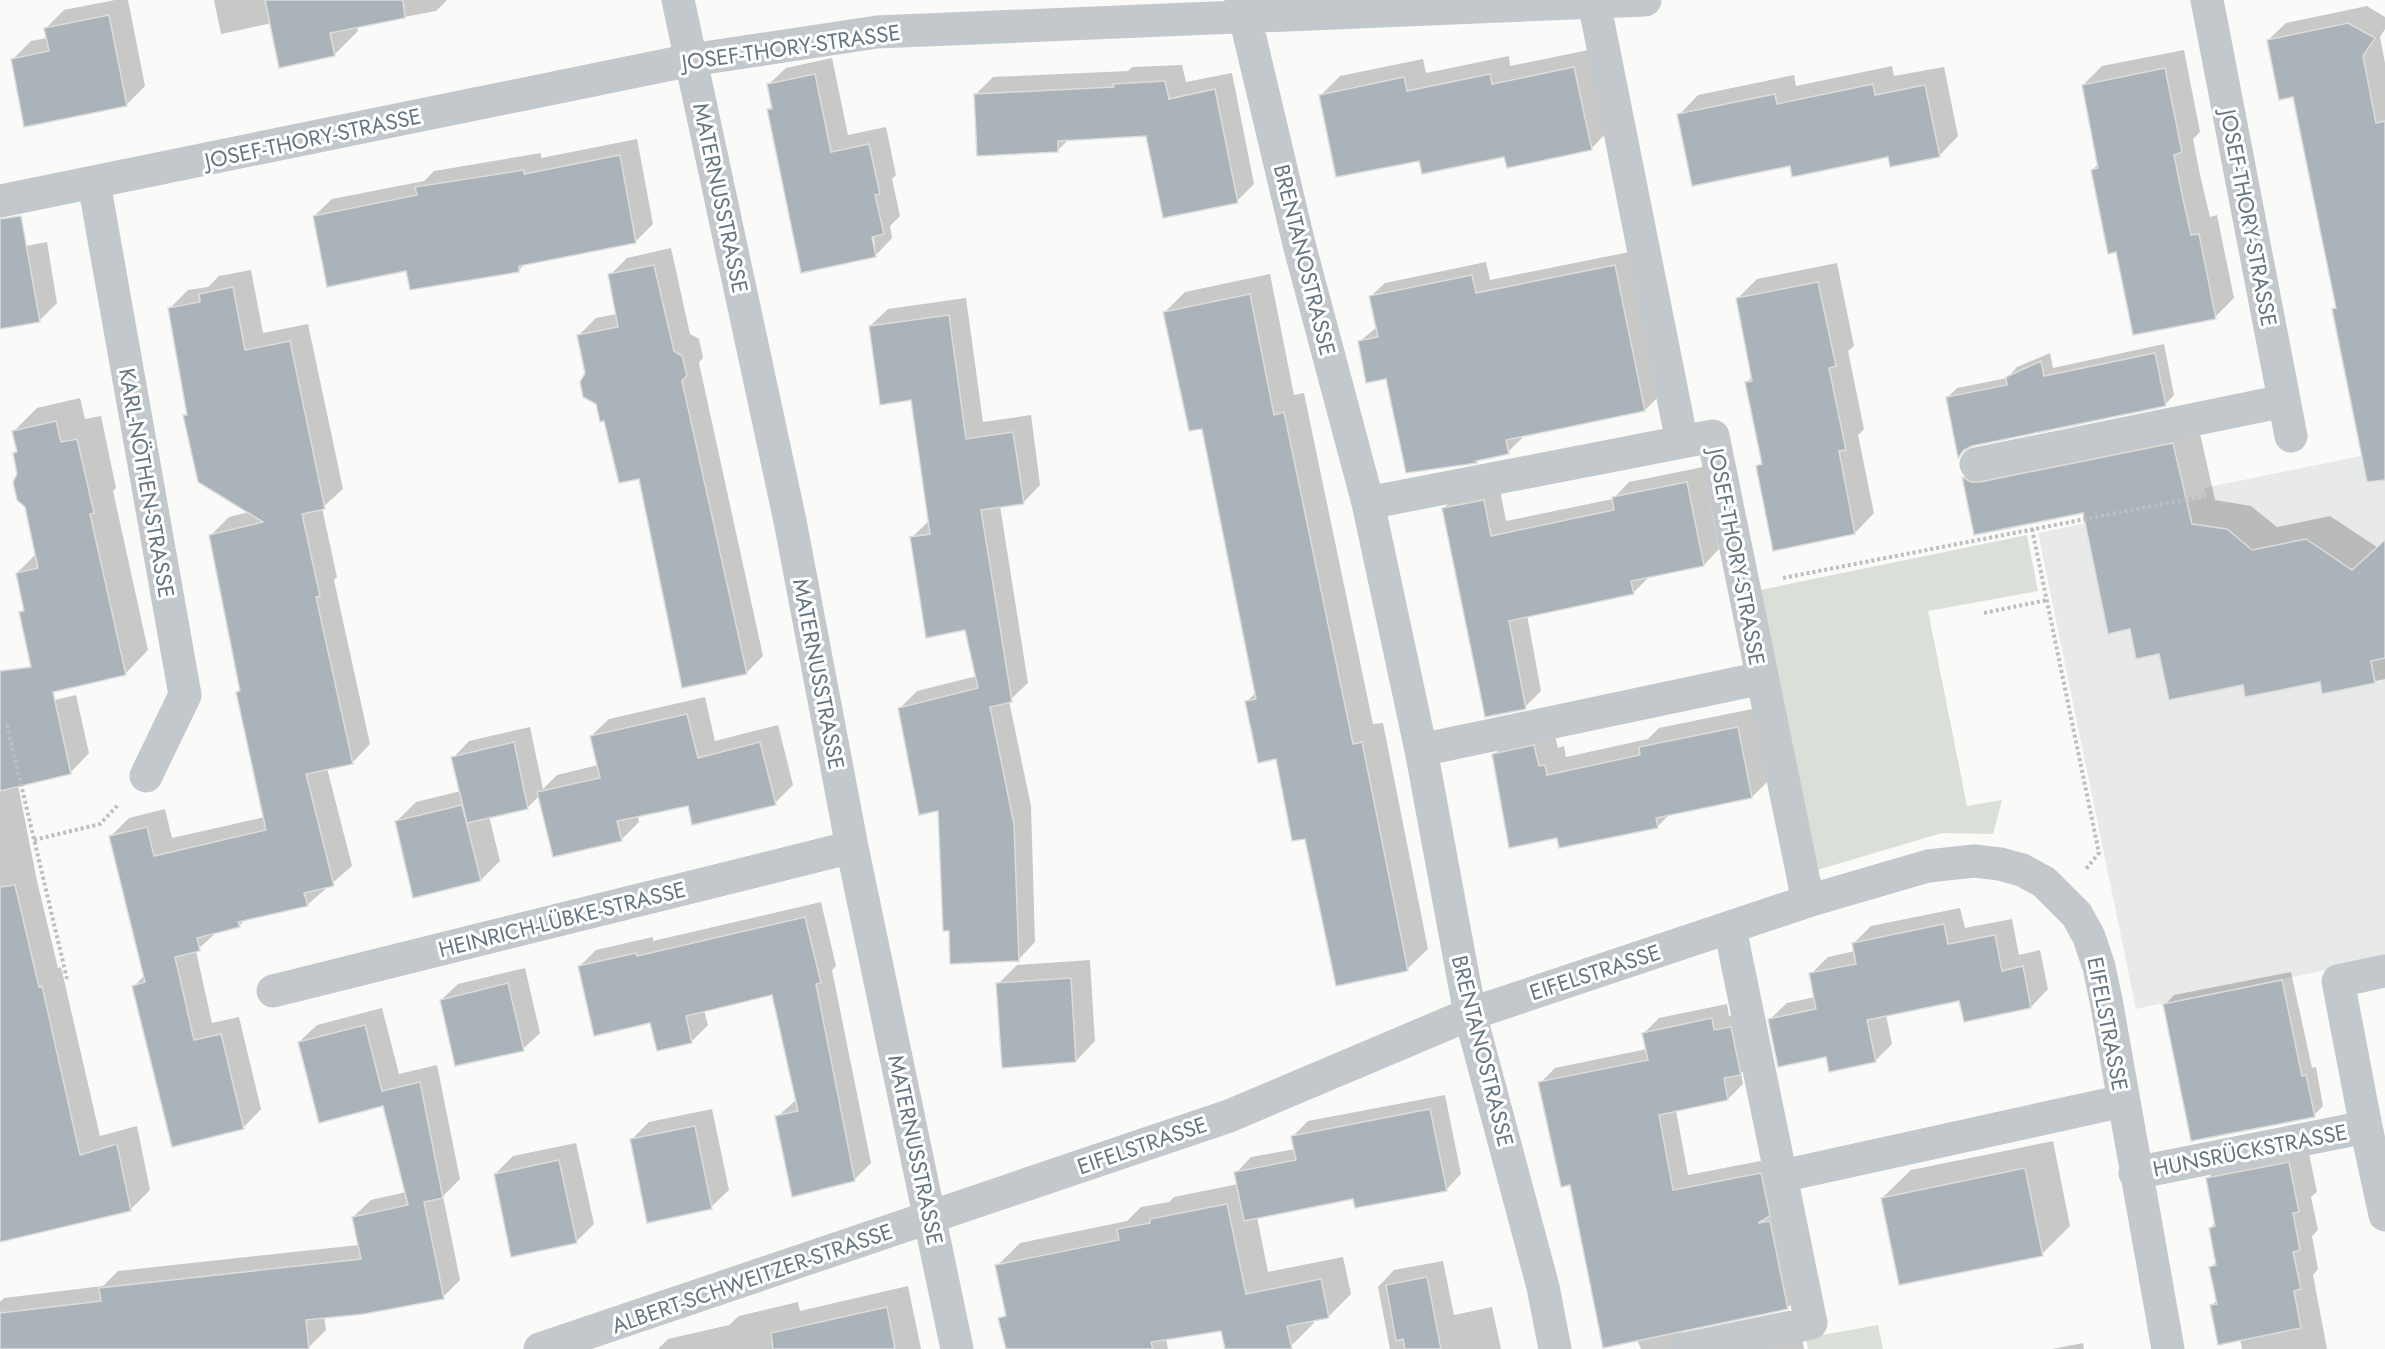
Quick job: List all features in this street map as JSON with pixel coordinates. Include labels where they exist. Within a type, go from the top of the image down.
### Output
[{"type":"street","name":"MATERNUSSTRASSE","points":[[678,0],[790,521],[852,847],[957,1349]]},
{"type":"street","name":"JOSEF-THORY-STRASSE","points":[[0,201],[691,60],[888,31],[1242,8],[1645,0]]},
{"type":"street","name":"JOSEF-THORY-STRASSE","points":[[2207,0],[2291,436]]},
{"type":"street","name":"JOSEF-THORY-STRASSE","points":[[1594,2],[1682,442],[1713,436],[1808,902]]},
{"type":"street","name":"BRENTANOSTRASSE","points":[[1242,8],[1299,244],[1368,503],[1421,750],[1470,1014],[1543,1287],[1555,1349]]},
{"type":"street","name":"KARL-NÖTHEN-STRASSE","points":[[94,183],[185,695],[146,776]]},
{"type":"street","points":[[1976,464],[2284,401]]},
{"type":"street","points":[[1368,503],[1682,442]]},
{"type":"street","points":[[1421,750],[1762,678]]},
{"type":"street","name":"HEINRICH-LÜBKE-STRASSE","points":[[273,991],[852,847]]},
{"type":"street","name":"EIFELSTRASSE","points":[[930,1217],[1229,1116],[1470,1014],[1808,902],[1928,866],[2022,857],[2063,899],[2089,937],[2100,967],[2168,1349]]},
{"type":"street","points":[[1685,1349],[1811,1323],[1730,928]]},
{"type":"street","name":"HUNSRÜCKSTRASSE","points":[[2385,971],[2338,981],[2385,1215]]},
{"type":"street","name":"EIFELSTRASSE","points":[[1782,1176],[2123,1101]]},
{"type":"street","name":"HUNSRÜCKSTRASSE","points":[[2135,1173],[2366,1127]]},
{"type":"street","name":"ALBERT-SCHWEITZER-STRASSE","points":[[540,1349],[930,1217]]},
{"type":"path","points":[[1743,585],[2204,496]]},
{"type":"path","points":[[2032,529],[2098,853],[2063,899]]},
{"type":"path","points":[[1984,613],[2047,600]]},
{"type":"path","points":[[7,725],[67,979]]},
{"type":"path","points":[[34,840],[100,824],[146,776]]},
{"type":"shaded area","points":[[2385,451],[2385,958],[2136,1009],[2038,533],[2206,498],[2204,488]]},
{"type":"shaded area","points":[[2027,535],[2038,591],[1928,611],[1967,806],[2002,800],[1993,834],[1942,833],[1817,870],[1760,590]]},
{"type":"shaded area","points":[[1878,1325],[1883,1349],[1808,1349],[1806,1338]]},
{"type":"building","points":[[265,0],[403,0],[405,18],[330,33],[335,56],[279,68]]},
{"type":"building","points":[[109,15],[127,106],[24,127],[11,59],[49,51],[44,28]]},
{"type":"building","points":[[2348,23],[2375,38],[2363,56],[2376,123],[2385,121],[2385,480],[2367,482],[2332,309],[2336,308],[2293,97],[2279,100],[2267,40]]},
{"type":"building","points":[[1574,67],[1592,150],[1507,168],[1504,157],[1422,174],[1419,161],[1336,177],[1319,95],[1404,77],[1407,91],[1490,74],[1492,84]]},
{"type":"building","points":[[2165,68],[2182,152],[2174,155],[2191,235],[2199,234],[2216,319],[2133,335],[2116,252],[2108,254],[2091,170],[2098,168],[2082,85]]},
{"type":"building","points":[[815,74],[831,152],[869,144],[880,194],[875,195],[884,234],[872,237],[876,257],[801,273],[767,109],[772,109],[767,84]]},
{"type":"building","points":[[1165,81],[1169,99],[1215,89],[1238,203],[1163,218],[1146,136],[1058,141],[1058,152],[977,156],[974,94],[1114,87],[1113,84]]},
{"type":"building","points":[[1873,84],[1875,95],[1925,85],[1940,157],[1890,167],[1888,157],[1792,177],[1790,166],[1692,186],[1677,114],[1775,94],[1777,104]]},
{"type":"building","points":[[620,155],[636,243],[519,266],[519,272],[410,290],[406,271],[327,287],[313,216],[417,195],[415,187],[524,170],[524,174]]},
{"type":"building","points":[[21,216],[40,322],[0,329],[0,219]]},
{"type":"building","points":[[654,265],[674,351],[682,356],[687,375],[682,381],[747,674],[682,688],[639,479],[619,483],[604,421],[600,422],[596,404],[583,397],[580,382],[585,373],[577,335],[618,327],[608,274]]},
{"type":"building","points":[[1615,265],[1645,411],[1506,440],[1509,454],[1476,461],[1477,463],[1406,473],[1386,379],[1366,383],[1358,341],[1378,337],[1369,296],[1472,275],[1476,293]]},
{"type":"building","points":[[1818,282],[1836,366],[1829,368],[1846,450],[1839,451],[1855,534],[1773,551],[1756,466],[1762,464],[1745,382],[1752,381],[1736,298]]},
{"type":"building","points":[[233,287],[245,350],[290,341],[325,509],[302,514],[320,596],[316,597],[353,764],[306,774],[334,886],[304,893],[308,906],[238,922],[240,927],[197,938],[200,951],[175,957],[194,1040],[221,1034],[244,1129],[172,1147],[132,986],[145,982],[109,836],[147,827],[154,856],[266,830],[236,692],[240,691],[209,535],[263,522],[198,482],[183,415],[187,415],[168,308],[200,302],[199,294]]},
{"type":"building","points":[[1250,294],[1274,415],[1284,412],[1353,744],[1362,742],[1408,971],[1336,986],[1305,839],[1292,841],[1276,759],[1258,763],[1245,701],[1256,699],[1202,429],[1189,431],[1163,312]]},
{"type":"building","points":[[949,315],[966,439],[1013,432],[1024,504],[981,510],[1012,702],[990,707],[1014,824],[1019,961],[950,964],[949,931],[943,931],[938,811],[919,815],[898,708],[978,688],[965,630],[926,638],[910,537],[930,534],[911,400],[880,405],[869,326]]},
{"type":"building","points":[[2155,353],[2166,406],[1972,446],[1964,450],[1958,458],[1946,397],[2007,385],[2006,377],[2041,361],[2044,376]]},
{"type":"building","points":[[56,421],[61,442],[77,439],[94,513],[90,514],[126,675],[53,692],[71,774],[0,791],[0,671],[31,667],[19,612],[24,611],[16,573],[38,568],[25,507],[17,500],[13,482],[17,474],[13,453],[17,452],[12,431]]},
{"type":"building","points":[[2173,443],[2192,524],[2227,529],[2252,550],[2306,539],[2352,570],[2385,540],[2385,658],[2371,661],[2375,683],[2322,694],[2320,682],[2245,697],[2243,685],[2169,700],[2159,654],[2136,659],[2130,629],[2108,634],[2083,513],[1974,535],[1962,477],[1971,482],[1980,482]]},
{"type":"building","points":[[1687,482],[1704,566],[1631,581],[1634,594],[1509,621],[1526,709],[1485,717],[1442,508],[1484,500],[1491,536],[1614,510],[1612,497]]},
{"type":"building","points":[[687,714],[698,758],[760,742],[776,805],[692,825],[688,806],[617,821],[622,841],[553,857],[537,792],[600,778],[590,736]]},
{"type":"building","points":[[1738,727],[1752,798],[1656,818],[1658,828],[1559,848],[1557,838],[1509,848],[1492,754],[1534,745],[1539,766],[1545,765],[1547,775],[1640,755],[1639,747]]},
{"type":"building","points":[[514,742],[528,809],[467,823],[451,757]]},
{"type":"building","points":[[462,805],[481,881],[413,898],[395,821]]},
{"type":"building","points":[[15,885],[39,987],[42,986],[80,1155],[117,1144],[131,1211],[0,1242],[0,887]]},
{"type":"building","points":[[805,917],[821,983],[816,984],[855,1181],[792,1197],[775,1116],[798,1111],[772,995],[686,1016],[692,1043],[657,1051],[650,1023],[594,1036],[578,966],[636,953],[637,956]]},
{"type":"building","points":[[1944,924],[1948,944],[1995,935],[2002,971],[2023,966],[2031,1008],[1964,1022],[1959,1001],[1867,1020],[1876,1062],[1829,1072],[1826,1057],[1778,1067],[1768,1019],[1816,1009],[1809,973],[1856,964],[1852,943]]},
{"type":"building","points":[[1071,978],[1076,1062],[1002,1068],[996,983]]},
{"type":"building","points":[[2282,980],[2302,1076],[2306,1075],[2315,1117],[2191,1141],[2163,1004]]},
{"type":"building","points":[[508,983],[524,1051],[455,1066],[440,1000]]},
{"type":"building","points":[[1712,1018],[1714,1030],[1731,1027],[1741,1075],[1724,1078],[1728,1100],[1659,1115],[1673,1190],[1761,1173],[1770,1216],[1758,1223],[1770,1221],[1788,1309],[1603,1348],[1570,1185],[1561,1187],[1538,1082],[1648,1060],[1642,1033]]},
{"type":"building","points":[[365,1025],[382,1091],[420,1082],[443,1198],[424,1202],[444,1299],[364,1314],[306,1320],[309,1349],[0,1349],[0,1313],[101,1301],[99,1288],[361,1259],[352,1217],[408,1205],[383,1106],[319,1123],[298,1042]]},
{"type":"building","points":[[1430,1109],[1447,1191],[1355,1208],[1353,1199],[1244,1221],[1234,1172],[1296,1160],[1291,1136]]},
{"type":"building","points":[[695,1126],[712,1209],[647,1223],[630,1139]]},
{"type":"building","points":[[559,1160],[577,1243],[511,1257],[494,1174]]},
{"type":"building","points":[[2289,1162],[2299,1212],[2293,1213],[2300,1250],[2293,1252],[2301,1289],[2294,1291],[2301,1328],[2218,1345],[2210,1305],[2217,1304],[2209,1267],[2216,1265],[2209,1228],[2215,1226],[2206,1178]]},
{"type":"building","points":[[2025,1168],[2043,1256],[1899,1285],[1881,1198]]},
{"type":"building","points":[[1227,1204],[1246,1294],[1321,1279],[1329,1318],[1287,1326],[1292,1349],[1225,1349],[1221,1331],[1151,1342],[1153,1349],[1006,1349],[998,1318],[1006,1316],[995,1265],[1119,1240],[1117,1229],[1150,1223],[1150,1219]]},
{"type":"building","points":[[1427,1277],[1441,1349],[1405,1349],[1403,1339],[1396,1341],[1386,1285]]},
{"type":"building","points":[[887,1307],[895,1349],[773,1349],[771,1333]]}]
